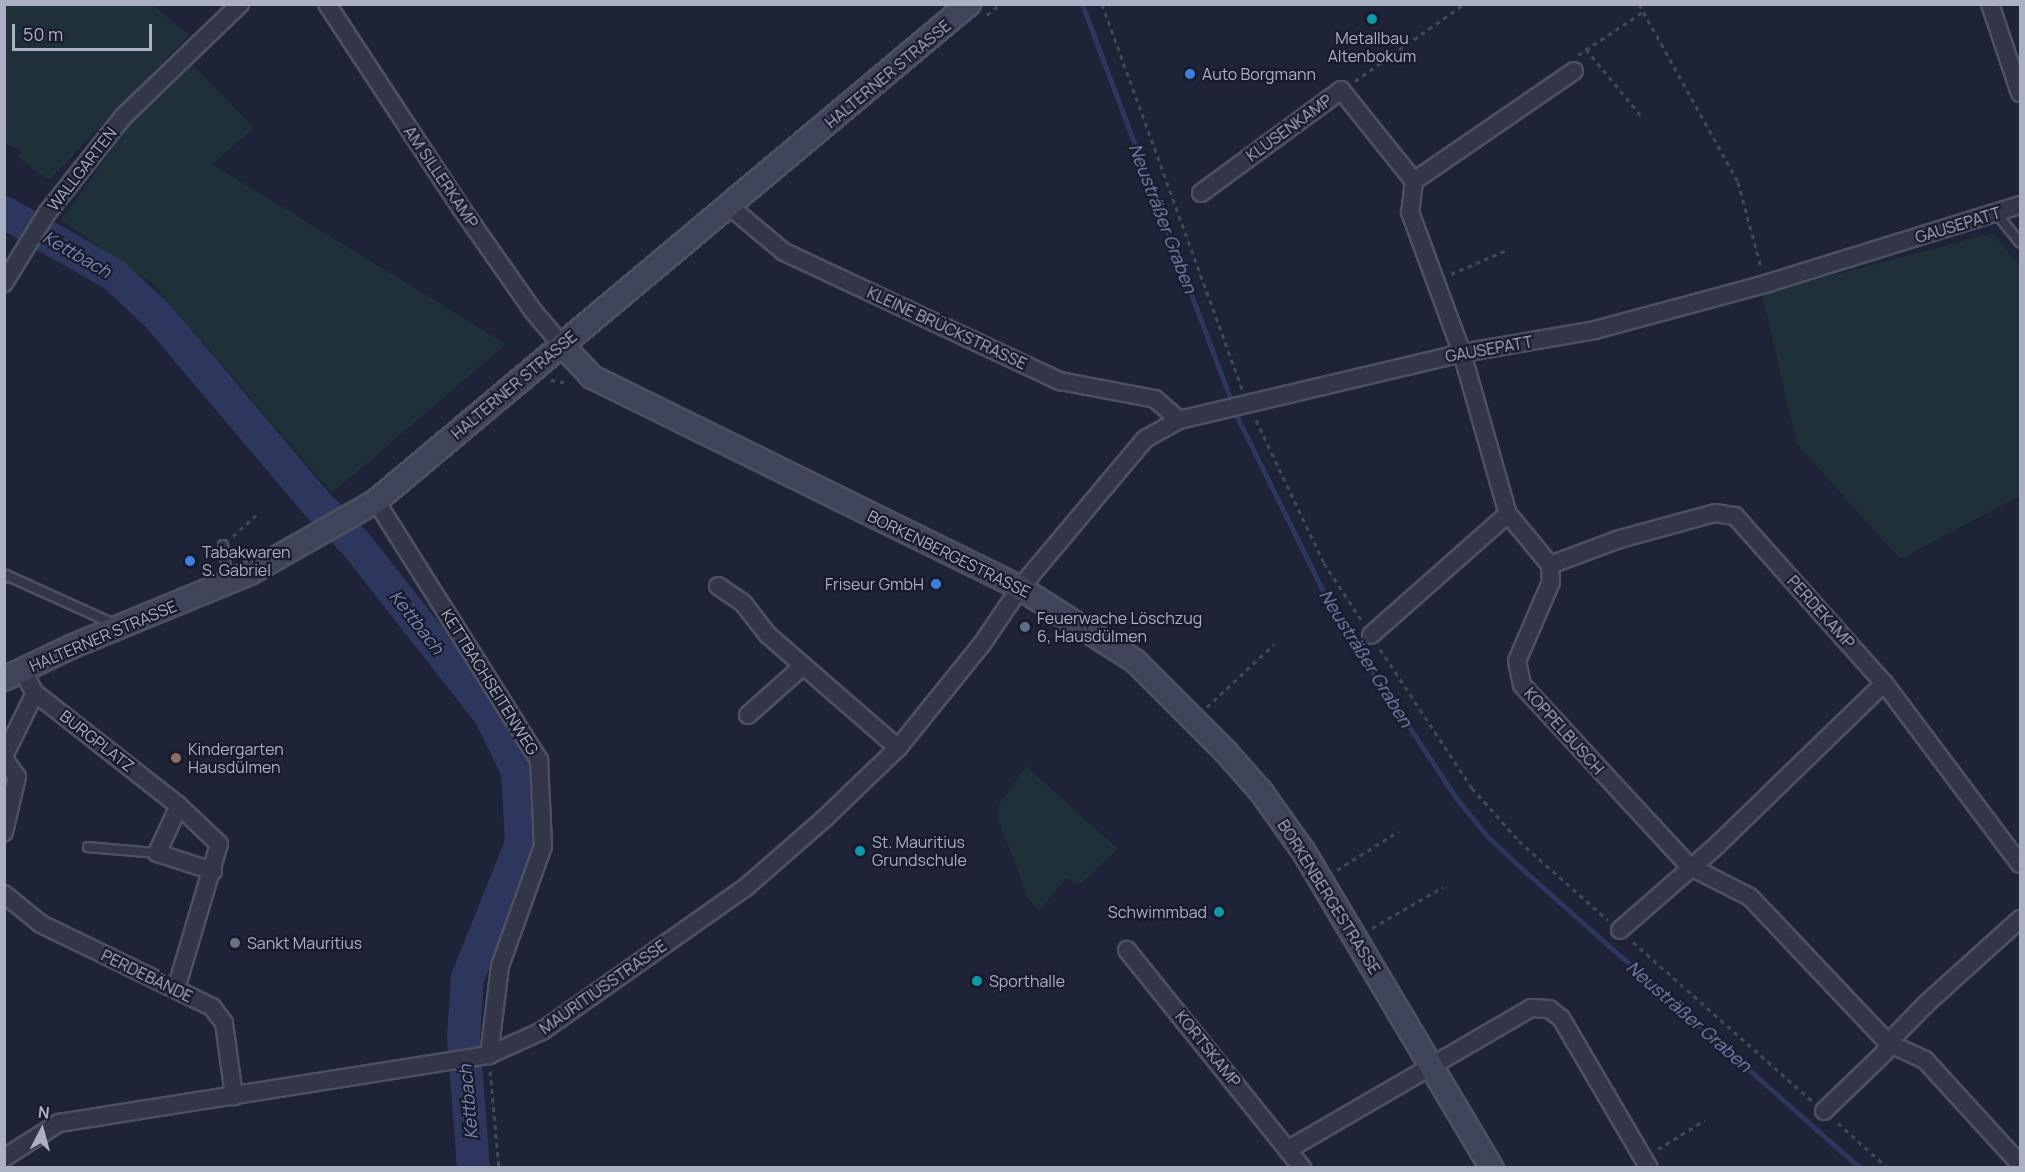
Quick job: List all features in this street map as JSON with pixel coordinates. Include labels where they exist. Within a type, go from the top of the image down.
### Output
[{"type":"street","name":"WALLGARTEN","points":[[4,283],[47,213],[123,117],[240,4]]},
{"type":"street","name":"AM SILLERKAMP","points":[[327,4],[461,208],[533,311],[567,352]]},
{"type":"street","name":"HALTERNER STRASSE","points":[[13,675],[228,583],[323,533],[368,506],[567,352],[728,205],[969,4]]},
{"type":"street","points":[[1990,4],[2020,93]]},
{"type":"street","points":[[1550,565],[1508,514],[1462,353],[1410,212],[1414,181],[1574,71]]},
{"type":"street","name":"KLUSENKAMP","points":[[1201,193],[1341,90],[1414,181]]},
{"type":"street","name":"KLEINE BRÜCKSTRASSE","points":[[728,205],[784,252],[1060,381],[1155,399],[1179,420]]},
{"type":"street","name":"GAUSEPATT","points":[[1020,588],[1145,439],[1179,420],[1245,401],[1462,353],[1595,330],[1765,284],[2020,205]]},
{"type":"street","name":"BORKENBERGESTRASSE","points":[[567,352],[592,377],[1020,588],[1135,661],[1202,711],[1322,880],[1492,1167]]},
{"type":"street","name":"KETTBACHSEITENWEG","points":[[368,506],[539,760],[543,846],[500,966],[483,1055]]},
{"type":"street","name":"PERDEKAMP","points":[[1550,565],[1620,539],[1715,513],[1735,516],[1884,683],[2020,864]]},
{"type":"street","points":[[1371,635],[1508,514]]},
{"type":"street","name":"KOPPELBUSCH","points":[[1550,565],[1551,582],[1516,661],[1522,685],[1689,866],[1750,897],[1888,1043],[1925,1060],[2020,1164]]},
{"type":"street","points":[[718,586],[743,603],[768,635],[898,748]]},
{"type":"street","name":"MAURITIUSSTRASSE","points":[[4,1158],[59,1123],[483,1055],[542,1031],[746,887],[898,748],[982,644],[1020,588]]},
{"type":"street","points":[[748,716],[803,666]]},
{"type":"street","name":"BURGPLATZ","points":[[13,675],[178,806],[219,844],[213,871],[176,989]]},
{"type":"street","points":[[1620,930],[1689,866],[1713,849],[1884,683]]},
{"type":"street","points":[[4,832],[17,777],[4,758],[35,693]]},
{"type":"street","points":[[178,806],[157,853],[213,871]]},
{"type":"street","name":"PERDEBÄNDE","points":[[4,894],[40,924],[212,1007],[224,1023],[234,1096]]},
{"type":"street","points":[[1824,1111],[1885,1052],[1888,1043],[2020,919]]},
{"type":"street","name":"KORTSKAMP","points":[[1127,950],[1302,1167]]},
{"type":"street","points":[[1289,1149],[1531,1008],[1549,1009],[1562,1018],[1647,1162]]},
{"type":"lane","points":[[1996,213],[2020,243]]},
{"type":"lane","points":[[223,545],[228,583]]},
{"type":"lane","points":[[4,578],[6,575],[121,627]]},
{"type":"lane","points":[[88,847],[157,853]]},
{"type":"path","points":[[1102,4],[1245,401],[1324,563],[1371,635]]},
{"type":"path","points":[[1341,90],[1464,4]]},
{"type":"path","points":[[1639,4],[1738,182],[1765,284]]},
{"type":"path","points":[[1574,71],[1574,57],[1644,11]]},
{"type":"path","points":[[1586,49],[1642,117]]},
{"type":"path","points":[[1436,281],[1509,249]]},
{"type":"path","points":[[567,352],[548,379],[578,385]]},
{"type":"path","points":[[223,545],[256,515]]},
{"type":"path","points":[[1202,711],[1274,645]]},
{"type":"path","points":[[1322,880],[1399,831]]},
{"type":"path","points":[[1356,938],[1443,887]]},
{"type":"path","points":[[483,1055],[499,1167]]},
{"type":"path","points":[[1647,1162],[1705,1120]]},
{"type":"shaded area","points":[[5,4],[153,5],[189,35],[49,180],[18,158],[21,151],[5,143]]},
{"type":"shaded area","points":[[191,63],[254,128],[212,164],[506,344],[332,493],[153,284],[61,220],[138,114]]},
{"type":"shaded area","points":[[1993,233],[2020,267],[2020,496],[1900,559],[1797,444],[1762,294]]},
{"type":"shaded area","points":[[1026,766],[1118,849],[1079,885],[1066,878],[1039,911],[1029,900],[998,818],[999,805]]},
{"type":"waterway","name":"Neusträßer Graben","points":[[1082,4],[1239,421],[1335,615],[1457,799],[1488,837],[1530,876],[1860,1168]]},
{"type":"waterway","name":"Kettbach","points":[[4,212],[113,274],[158,316],[316,503],[356,544],[490,715],[517,771],[521,843],[467,977],[463,1037],[473,1168]]},
{"type":"place","name":"Metallbau Altenbokum","points":[[1372,19]]},
{"type":"place","name":"Auto Borgmann","points":[[1190,74]]},
{"type":"place","name":"Tabakwaren S. Gabriel","points":[[190,561]]},
{"type":"place","name":"Friseur GmbH","points":[[936,584]]},
{"type":"place","name":"Feuerwache Löschzug 6, Hausdülmen","points":[[1025,627]]},
{"type":"place","name":"Kindergarten Hausdülmen","points":[[176,758]]},
{"type":"place","name":"St. Mauritius Grundschule","points":[[860,851]]},
{"type":"place","name":"Schwimmbad","points":[[1219,912]]},
{"type":"place","name":"Sankt Mauritius","points":[[235,943]]},
{"type":"place","name":"Sporthalle","points":[[977,981]]}]
